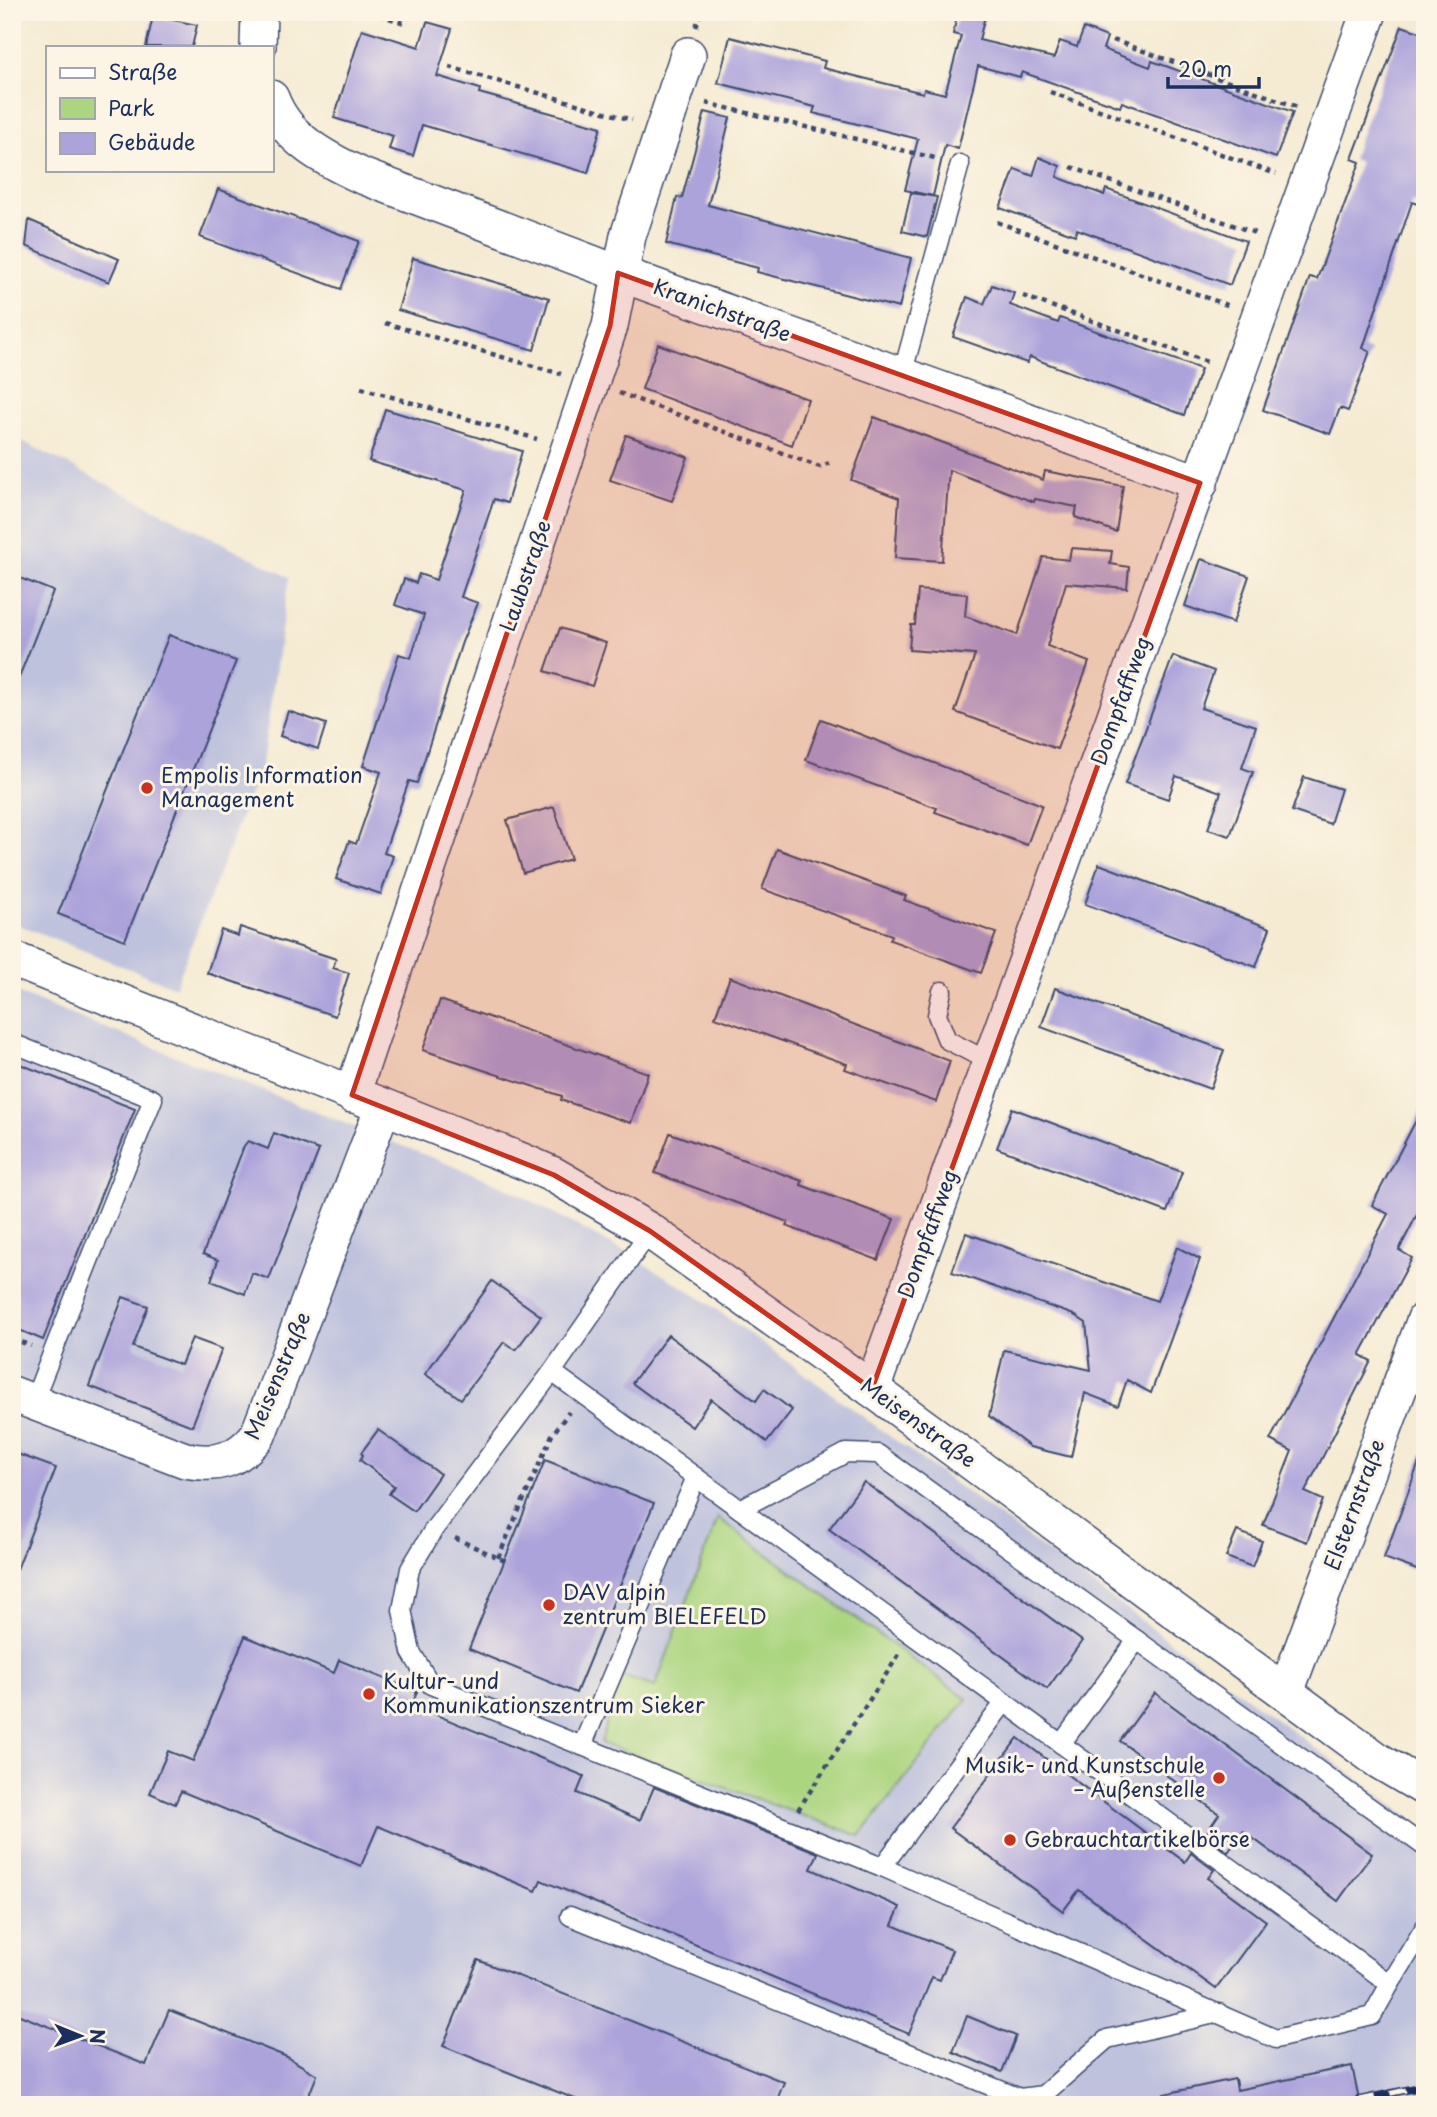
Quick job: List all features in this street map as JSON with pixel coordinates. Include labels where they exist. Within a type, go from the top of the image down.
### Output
[{"type":"street","points":[[258,12],[258,46]]},
{"type":"street","name":"Dompfaffweg","points":[[872,1389],[1369,12]]},
{"type":"street","name":"Laubstraße","points":[[367,1101],[569,449],[610,326],[618,273],[688,55]]},
{"type":"street","name":"Kranichstraße","points":[[273,101],[293,134],[323,158],[362,176],[618,273],[1200,483]]},
{"type":"street","name":"Meisenstraße","points":[[12,959],[554,1175],[650,1231],[872,1389],[1379,1761],[1425,1788]]},
{"type":"street","name":"Meisenstraße","points":[[23,1398],[185,1460],[212,1464],[225,1462],[247,1447],[258,1434],[367,1101]]},
{"type":"street","name":"Elsternstraße","points":[[1286,1692],[1425,1318]]},
{"type":"lane","points":[[902,375],[960,164]]},
{"type":"lane","points":[[942,991],[937,1015],[947,1040],[990,1062]]},
{"type":"lane","points":[[12,1043],[153,1099],[23,1398]]},
{"type":"lane","points":[[650,1231],[552,1372],[434,1529],[410,1569],[402,1610],[411,1652],[431,1685],[882,1867],[1276,2039],[1372,2016],[1425,1927]]},
{"type":"lane","points":[[552,1372],[1390,1984]]},
{"type":"lane","points":[[740,1509],[846,1453],[878,1454],[1425,1847]]},
{"type":"lane","points":[[582,1746],[696,1477]]},
{"type":"lane","points":[[1061,1744],[1137,1640]]},
{"type":"lane","points":[[882,1867],[1003,1703]]},
{"type":"lane","points":[[570,1916],[1020,2098],[1043,2095],[1107,2039],[1219,2013]]},
{"type":"path","points":[[370,12],[408,24]]},
{"type":"path","points":[[1113,40],[1331,119]]},
{"type":"path","points":[[449,67],[663,129]]},
{"type":"path","points":[[1050,92],[1307,186]]},
{"type":"path","points":[[674,95],[960,164]]},
{"type":"path","points":[[1071,167],[1286,245]]},
{"type":"path","points":[[996,222],[1260,317]]},
{"type":"path","points":[[1023,296],[1240,374]]},
{"type":"path","points":[[385,323],[591,383],[820,467],[829,463]]},
{"type":"path","points":[[361,388],[569,449]]},
{"type":"path","points":[[498,1558],[552,1435],[582,1394]]},
{"type":"path","points":[[434,1529],[505,1561]]},
{"type":"path","points":[[787,1829],[810,1788],[912,1635]]},
{"type":"highlighted area","points":[[618,273],[1200,483],[872,1389],[650,1231],[554,1175],[352,1095],[610,326]]},
{"type":"shaded area","points":[[12,436],[289,577],[262,763],[175,987],[12,922]]},
{"type":"shaded area","points":[[12,991],[506,1187],[627,1253],[702,1299],[1425,1828],[1425,2105],[12,2105]]},
{"type":"green space","points":[[718,1518],[967,1699],[860,1836],[601,1743],[619,1675],[655,1687]]},
{"type":"building","points":[[958,12],[986,12],[979,40],[1054,58],[1060,41],[1077,47],[1084,28],[1107,37],[1103,49],[1150,67],[1152,61],[1293,112],[1276,158],[1122,102],[1120,107],[1022,72],[1020,77],[978,66],[958,149],[945,145],[933,196],[905,190],[918,139],[813,113],[815,107],[718,83],[730,37],[825,61],[823,68],[923,93],[924,89],[945,94],[961,36],[953,34]]},
{"type":"building","points":[[153,16],[197,25],[192,46],[146,46]]},
{"type":"building","points":[[427,22],[452,29],[437,76],[480,89],[479,93],[601,127],[588,173],[422,125],[413,156],[389,149],[393,136],[334,118],[362,29],[419,47]]},
{"type":"building","points":[[1402,26],[1425,34],[1425,207],[1412,202],[1363,348],[1370,351],[1348,411],[1340,408],[1330,434],[1263,410],[1310,277],[1317,279],[1360,162],[1352,159]]},
{"type":"building","points":[[705,112],[730,118],[708,205],[911,258],[899,308],[757,272],[758,268],[666,244],[677,197],[682,198]]},
{"type":"building","points":[[1039,157],[1060,166],[1057,177],[1104,195],[1106,189],[1246,241],[1230,285],[1077,229],[1075,235],[1000,208],[1015,169],[1033,176]]},
{"type":"building","points":[[218,189],[359,241],[341,289],[200,237]]},
{"type":"building","points":[[911,193],[937,197],[927,237],[902,231]]},
{"type":"building","points":[[29,220],[119,259],[109,282],[26,246]]},
{"type":"building","points":[[413,258],[549,298],[534,350],[398,310]]},
{"type":"building","points":[[992,285],[1014,293],[1010,305],[1058,323],[1060,318],[1201,369],[1184,415],[1030,357],[1027,363],[953,337],[967,297],[984,304]]},
{"type":"building","points":[[658,344],[808,399],[792,445],[642,389]]},
{"type":"building","points":[[385,409],[522,451],[507,503],[494,499],[461,597],[478,603],[462,642],[417,783],[409,781],[384,853],[393,856],[381,894],[336,879],[349,841],[356,844],[381,772],[363,766],[399,654],[411,658],[424,615],[395,605],[404,579],[416,583],[419,574],[436,580],[466,490],[369,461]]},
{"type":"building","points":[[874,417],[1043,480],[1045,471],[1123,486],[1116,532],[1075,517],[1077,507],[1035,499],[1034,502],[949,470],[942,561],[895,558],[899,498],[851,480]]},
{"type":"building","points":[[626,435],[688,457],[672,501],[610,480]]},
{"type":"building","points":[[1071,548],[1112,551],[1110,564],[1129,567],[1127,588],[1066,583],[1047,646],[1089,662],[1057,749],[955,712],[975,655],[909,650],[911,625],[915,625],[918,590],[967,594],[965,616],[1017,635],[1043,557],[1069,560]]},
{"type":"building","points":[[1201,559],[1249,576],[1233,623],[1185,606]]},
{"type":"building","points":[[12,575],[53,591],[14,690],[12,690]]},
{"type":"building","points":[[560,628],[606,643],[592,686],[545,671]]},
{"type":"building","name":"Empolis Information Management","points":[[169,635],[236,661],[125,940],[58,914]]},
{"type":"building","points":[[1173,656],[1214,671],[1201,708],[1256,726],[1242,768],[1253,772],[1230,836],[1208,829],[1221,792],[1176,776],[1168,799],[1125,784]]},
{"type":"building","points":[[288,711],[326,724],[318,749],[280,736]]},
{"type":"building","points":[[821,719],[1042,805],[1027,845],[935,812],[937,808],[806,760]]},
{"type":"building","points":[[1304,777],[1341,789],[1330,824],[1292,811]]},
{"type":"building","points":[[554,807],[571,859],[523,873],[507,820]]},
{"type":"building","points":[[777,849],[906,896],[904,900],[996,933],[981,973],[890,940],[892,935],[762,889]]},
{"type":"building","points":[[1099,864],[1270,928],[1256,967],[1085,904]]},
{"type":"building","points":[[240,927],[336,959],[333,968],[349,973],[335,1016],[207,973],[221,930],[238,936]]},
{"type":"building","points":[[730,977],[950,1061],[936,1102],[845,1069],[847,1064],[715,1017]]},
{"type":"building","points":[[1055,988],[1224,1050],[1210,1089],[1041,1027]]},
{"type":"building","points":[[440,1000],[648,1073],[631,1123],[561,1100],[562,1096],[423,1050]]},
{"type":"building","points":[[12,1061],[135,1109],[43,1340],[12,1327]]},
{"type":"building","points":[[1425,1103],[1425,1199],[1399,1250],[1412,1258],[1360,1355],[1371,1361],[1305,1492],[1323,1500],[1307,1542],[1263,1525],[1292,1451],[1270,1440],[1388,1214],[1372,1205]]},
{"type":"building","points":[[1012,1108],[1182,1172],[1167,1212],[997,1148]]},
{"type":"building","points":[[274,1133],[319,1150],[269,1279],[252,1273],[245,1294],[211,1281],[218,1260],[203,1254],[244,1146],[248,1141],[268,1149]]},
{"type":"building","points":[[670,1133],[802,1181],[801,1185],[894,1219],[878,1260],[786,1226],[788,1222],[655,1173]]},
{"type":"building","points":[[966,1233],[1157,1301],[1177,1247],[1200,1259],[1151,1393],[1127,1380],[1118,1406],[1085,1393],[1071,1457],[1030,1447],[989,1416],[1004,1350],[1091,1370],[1086,1323],[1074,1315],[952,1272]]},
{"type":"building","points":[[492,1281],[541,1316],[516,1350],[504,1342],[461,1399],[425,1374]]},
{"type":"building","points":[[123,1297],[148,1306],[133,1347],[181,1365],[192,1338],[222,1349],[192,1426],[89,1386]]},
{"type":"building","points":[[668,1335],[756,1401],[764,1389],[792,1410],[767,1442],[711,1399],[692,1427],[632,1383]]},
{"type":"building","points":[[378,1430],[440,1474],[414,1511],[389,1494],[394,1486],[360,1460],[363,1455],[361,1453]]},
{"type":"building","points":[[12,1452],[56,1468],[14,1577],[12,1577]]},
{"type":"building","points":[[1422,1454],[1425,1455],[1425,1573],[1384,1558]]},
{"type":"building","name":"DAV alpin zentrum BIELEFELD","points":[[545,1460],[654,1503],[576,1693],[469,1649]]},
{"type":"building","points":[[864,1482],[1082,1641],[1047,1689],[829,1529]]},
{"type":"building","points":[[1237,1531],[1262,1541],[1252,1567],[1226,1557]]},
{"type":"building","points":[[245,1636],[334,1673],[339,1660],[417,1692],[412,1705],[584,1776],[577,1793],[640,1820],[654,1787],[818,1853],[811,1869],[900,1907],[892,1925],[952,1950],[940,1980],[932,1977],[909,2034],[541,1880],[536,1891],[378,1826],[361,1866],[181,1791],[175,1804],[150,1793],[168,1751],[193,1761]]},
{"type":"building","name":"Musik- und Kunstschule – Außenstelle","points":[[1155,1693],[1372,1854],[1338,1901],[1243,1831],[1228,1852],[1205,1835],[1219,1814],[1120,1741]]},
{"type":"building","points":[[1018,1738],[1185,1862],[1191,1853],[1214,1870],[1208,1878],[1266,1921],[1216,1989],[1079,1890],[1063,1911],[950,1828]]},
{"type":"building","points":[[478,1960],[784,2082],[775,2105],[590,2105],[443,2046]]},
{"type":"building","points":[[169,2010],[287,2057],[317,2075],[305,2105],[12,2105],[12,2012],[146,2065]]},
{"type":"building","points":[[967,2016],[1016,2036],[1002,2072],[953,2052]]},
{"type":"building","points":[[1352,2066],[1360,2105],[1166,2105],[1164,2094],[1235,2079],[1237,2090]]},
{"type":"railway","points":[[1359,2100],[1425,2086]]},
{"type":"place","name":"Empolis Information Management","points":[[147,788]]},
{"type":"place","name":"DAV alpin zentrum BIELEFELD","points":[[549,1605]]},
{"type":"place","name":"Kultur- und Kommunikationszentrum Sieker","points":[[369,1694]]},
{"type":"place","name":"Musik- und Kunstschule – Außenstelle","points":[[1219,1778]]},
{"type":"place","name":"Gebrauchtartikelbörse","points":[[1010,1840]]}]
